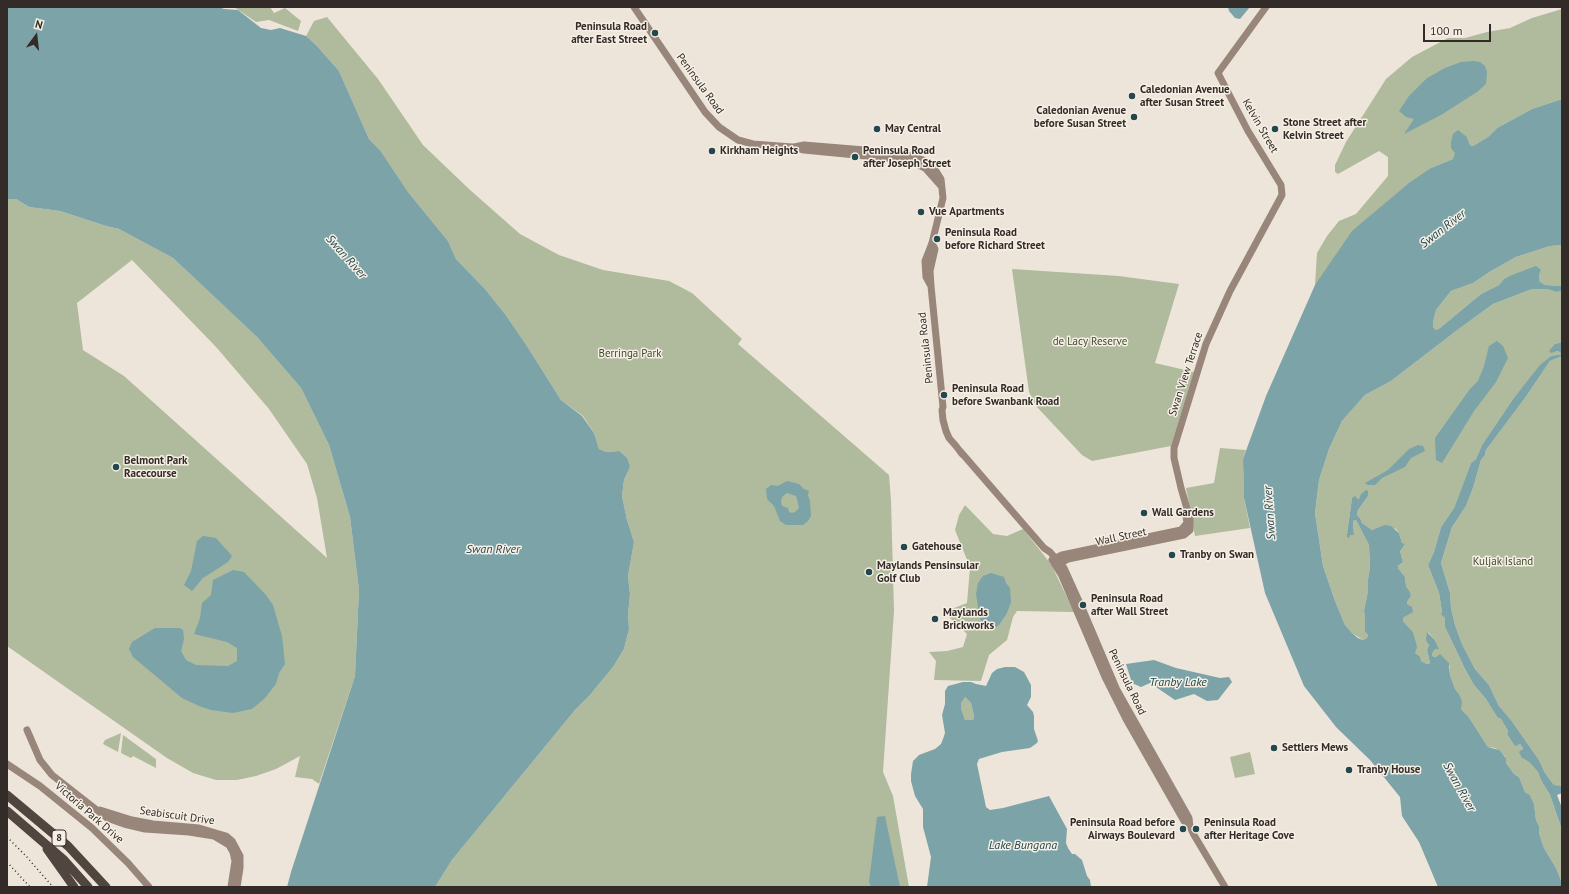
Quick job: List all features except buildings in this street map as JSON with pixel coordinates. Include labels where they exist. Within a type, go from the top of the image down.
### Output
[{"type":"highway","name":"8","points":[[7,795],[68,846],[106,887]]},
{"type":"highway","name":"8","points":[[7,811],[64,860],[88,887]]},
{"type":"highway","points":[[40,838],[74,887]]},
{"type":"street","name":"Peninsula Road","points":[[634,7],[700,106],[712,121],[729,135],[744,143],[792,148],[804,144],[893,152],[914,159],[929,172],[941,186],[943,198],[932,243],[935,249],[930,271],[943,407],[946,410],[949,432],[958,449],[1044,548],[1047,555],[1056,562],[1084,610],[1092,640],[1105,677],[1126,719],[1184,821],[1190,827],[1225,887]]},
{"type":"street","name":"Kelvin Street","points":[[1266,7],[1218,73],[1248,131],[1278,180],[1282,190]]},
{"type":"street","name":"Swan View Terrace","points":[[1188,528],[1190,520],[1174,458],[1174,448],[1206,344],[1227,298],[1280,199],[1282,190]]},
{"type":"street","name":"Wall Street","points":[[1056,562],[1088,552],[1161,537],[1184,535],[1188,528]]},
{"type":"street","name":"Seabiscuit Drive","points":[[27,730],[40,760],[52,775],[107,818],[145,829],[204,834],[223,840],[229,845],[233,852],[235,861],[231,887]]},
{"type":"street","name":"Victoria Park Drive","points":[[7,764],[40,786],[92,828],[128,863],[149,887]]},
{"type":"street","name":"Seabiscuit Drive","points":[[94,807],[132,820],[153,824],[199,828],[226,836],[232,841],[240,856],[237,887]]},
{"type":"green space","points":[[234,7],[270,7],[274,13],[285,8],[301,21],[298,31],[269,20],[256,22]]},
{"type":"green space","points":[[1562,9],[1562,99],[1532,109],[1497,128],[1488,137],[1473,146],[1470,145],[1467,137],[1453,159],[1431,168],[1315,285],[1317,253],[1327,236],[1339,221],[1356,214],[1388,176],[1388,157],[1379,151],[1338,174],[1335,172],[1335,165],[1346,142],[1386,79],[1412,57],[1448,38],[1465,38],[1510,28],[1532,18]]},
{"type":"green space","name":"Berringa Park","points":[[327,17],[378,79],[423,145],[469,189],[520,234],[559,255],[603,270],[669,281],[692,293],[742,339],[738,344],[889,475],[894,611],[883,772],[893,796],[909,887],[435,887],[452,860],[575,710],[590,695],[613,667],[624,649],[629,629],[628,614],[630,594],[628,576],[634,542],[627,520],[622,496],[624,480],[630,467],[619,451],[606,452],[599,449],[594,433],[583,416],[561,400],[505,314],[485,289],[456,259],[448,241],[408,192],[380,150],[369,139],[339,71],[306,36],[314,21]]},
{"type":"green space","name":"Belmont Park Racecourse","points":[[7,199],[16,199],[29,207],[60,211],[119,229],[173,258],[257,337],[301,388],[329,445],[350,517],[359,590],[355,676],[319,784],[312,779],[295,777],[300,756],[276,769],[256,776],[237,780],[216,780],[193,773],[167,758],[7,646]],"holes":[[[132,260],[217,348],[269,409],[307,464],[317,498],[327,558],[124,376],[83,350],[77,303]]]},
{"type":"green space","points":[[1562,245],[1562,286],[1545,285],[1539,281],[1539,274],[1504,279],[1499,285],[1481,294],[1440,328],[1436,330],[1433,327],[1436,310],[1451,291],[1473,283],[1516,257],[1550,246]]},
{"type":"green space","name":"de Lacy Reserve","points":[[1012,269],[1119,276],[1179,284],[1155,363],[1194,372],[1171,446],[1092,461],[1082,455],[1036,406],[1029,392]]},
{"type":"green space","points":[[1532,289],[1547,289],[1556,292],[1562,291],[1562,342],[1555,344],[1554,352],[1558,351],[1562,354],[1551,356],[1523,387],[1513,399],[1482,445],[1476,459],[1471,463],[1454,508],[1441,527],[1434,552],[1428,565],[1439,593],[1442,612],[1445,618],[1445,627],[1465,669],[1474,685],[1486,699],[1497,717],[1501,719],[1508,731],[1507,734],[1515,745],[1520,744],[1523,750],[1522,758],[1529,762],[1538,772],[1550,795],[1562,830],[1562,883],[1556,868],[1544,848],[1539,833],[1539,826],[1536,820],[1534,804],[1530,795],[1525,792],[1519,777],[1514,774],[1506,763],[1506,757],[1495,748],[1488,747],[1468,716],[1461,709],[1459,694],[1455,689],[1450,675],[1450,666],[1440,655],[1436,657],[1432,656],[1434,650],[1437,650],[1434,639],[1428,632],[1429,645],[1427,650],[1430,663],[1427,664],[1421,661],[1415,653],[1413,632],[1403,621],[1408,605],[1407,602],[1411,596],[1406,586],[1405,577],[1398,568],[1398,566],[1403,562],[1400,551],[1405,545],[1402,543],[1399,533],[1396,529],[1385,526],[1372,530],[1362,523],[1357,515],[1358,510],[1368,496],[1368,491],[1360,499],[1352,498],[1347,534],[1354,534],[1354,519],[1356,520],[1369,545],[1370,568],[1364,611],[1365,632],[1368,635],[1367,638],[1363,640],[1352,633],[1345,625],[1335,601],[1323,566],[1315,513],[1319,480],[1329,449],[1342,421],[1365,395],[1391,381],[1493,304]]},
{"type":"green space","name":"Kuljak Island","points":[[1562,356],[1562,785],[1560,786],[1554,785],[1545,773],[1539,760],[1511,720],[1499,706],[1489,685],[1475,669],[1462,644],[1455,625],[1451,608],[1450,593],[1441,563],[1452,527],[1466,506],[1481,460],[1485,455],[1486,450],[1525,398],[1550,361]]},
{"type":"green space","points":[[1220,448],[1246,450],[1243,459],[1244,498],[1250,528],[1195,536],[1186,488],[1214,483]]},
{"type":"green space","points":[[965,505],[993,534],[1007,536],[1023,529],[1051,564],[1074,612],[1017,611],[1013,617],[1007,640],[989,655],[981,681],[934,680],[936,661],[929,652],[947,651],[963,647],[967,634],[949,617],[949,610],[967,603],[970,567],[955,530],[959,515]]},
{"type":"green space","points":[[965,697],[971,703],[974,719],[971,720],[965,720],[961,708],[961,703]]},
{"type":"green space","points":[[121,733],[118,752],[103,744],[105,740]]},
{"type":"green space","points":[[123,735],[156,759],[156,768],[133,756],[131,758],[121,753]]},
{"type":"green space","points":[[1250,752],[1255,774],[1235,778],[1230,757]]},
{"type":"water","name":"Swan River","points":[[7,7],[219,7],[238,10],[261,28],[271,30],[280,28],[306,36],[339,71],[369,139],[380,150],[408,192],[448,241],[456,259],[485,289],[505,314],[561,400],[582,416],[594,433],[599,449],[606,452],[619,451],[627,458],[630,467],[624,480],[622,496],[627,520],[634,542],[628,576],[630,594],[628,614],[629,629],[624,649],[613,667],[590,695],[575,710],[452,860],[435,887],[287,887],[355,676],[359,590],[350,517],[329,445],[301,388],[257,337],[173,258],[119,229],[60,211],[29,207],[16,199],[7,199]]},
{"type":"water","points":[[1228,7],[1250,7],[1240,19],[1235,18],[1229,11]]},
{"type":"water","points":[[1461,62],[1480,62],[1485,66],[1487,72],[1486,84],[1477,92],[1441,115],[1404,134],[1414,119],[1406,117],[1399,111],[1409,96],[1427,78],[1445,68]]},
{"type":"water","name":"Swan River","points":[[1562,99],[1562,245],[1550,246],[1516,257],[1473,283],[1451,291],[1436,310],[1433,327],[1436,330],[1440,328],[1481,294],[1499,285],[1504,279],[1536,266],[1541,270],[1539,274],[1539,281],[1545,285],[1562,286],[1562,291],[1556,292],[1547,289],[1532,289],[1493,304],[1391,381],[1365,395],[1342,421],[1329,449],[1319,480],[1315,513],[1323,566],[1345,625],[1358,638],[1363,640],[1367,638],[1368,635],[1365,632],[1364,611],[1370,568],[1369,545],[1356,520],[1353,521],[1354,535],[1350,535],[1349,538],[1347,537],[1352,498],[1355,496],[1359,499],[1361,494],[1366,490],[1368,491],[1368,496],[1358,510],[1357,515],[1362,523],[1372,530],[1385,525],[1391,526],[1399,533],[1402,543],[1405,544],[1400,551],[1403,562],[1398,566],[1398,568],[1405,577],[1406,586],[1411,596],[1407,602],[1408,605],[1412,607],[1413,612],[1404,617],[1403,621],[1413,632],[1417,647],[1415,653],[1420,657],[1421,661],[1427,664],[1430,663],[1427,650],[1429,645],[1426,640],[1427,632],[1434,639],[1439,649],[1434,650],[1432,656],[1436,657],[1440,654],[1449,663],[1450,675],[1462,702],[1461,709],[1468,716],[1488,747],[1499,750],[1506,758],[1506,763],[1514,774],[1519,777],[1525,792],[1530,795],[1534,804],[1536,820],[1539,826],[1539,833],[1544,848],[1556,868],[1562,883],[1562,887],[1438,887],[1419,842],[1402,816],[1400,797],[1370,760],[1336,727],[1304,686],[1265,593],[1244,498],[1243,459],[1266,396],[1315,285],[1352,231],[1409,183],[1431,168],[1453,159],[1455,153],[1451,148],[1451,142],[1453,134],[1458,130],[1467,137],[1470,145],[1473,146],[1488,137],[1497,128],[1532,109]]},
{"type":"water","points":[[1497,341],[1503,346],[1508,358],[1496,382],[1474,411],[1442,463],[1436,460],[1435,438],[1470,389],[1478,381],[1484,366],[1489,346]]},
{"type":"water","points":[[1562,342],[1562,354],[1558,351],[1551,353],[1549,351],[1555,344]]},
{"type":"water","points":[[1562,354],[1562,356],[1550,361],[1525,398],[1486,450],[1485,455],[1481,460],[1466,506],[1452,527],[1441,563],[1450,593],[1451,608],[1455,625],[1462,644],[1475,669],[1489,685],[1499,706],[1511,720],[1539,760],[1545,773],[1554,785],[1562,786],[1562,793],[1557,795],[1562,808],[1562,830],[1550,795],[1538,772],[1529,762],[1522,758],[1519,752],[1523,749],[1520,744],[1515,746],[1507,734],[1508,731],[1501,719],[1497,717],[1486,699],[1474,685],[1465,669],[1445,627],[1445,618],[1441,614],[1439,593],[1428,565],[1434,552],[1441,527],[1454,508],[1471,463],[1476,459],[1482,445],[1513,399],[1540,365],[1551,356]]},
{"type":"water","points":[[1418,445],[1423,446],[1425,451],[1411,458],[1405,467],[1382,478],[1375,485],[1368,485],[1365,483],[1388,470],[1409,449]]},
{"type":"water","points":[[787,481],[799,484],[804,489],[809,491],[808,495],[811,516],[803,525],[786,525],[780,521],[774,506],[767,499],[766,489],[771,485],[778,486]],"holes":[[[787,493],[796,496],[799,508],[792,513],[789,512],[788,508],[782,506],[781,501],[782,497]]]},
{"type":"water","points":[[203,536],[216,538],[232,556],[228,562],[203,578],[192,591],[184,585],[191,571],[197,541]]},
{"type":"water","points":[[233,570],[244,572],[266,595],[273,605],[282,636],[285,664],[279,673],[276,684],[264,699],[252,709],[233,713],[211,710],[182,698],[133,657],[129,649],[132,642],[155,628],[180,628],[183,630],[184,639],[181,651],[186,660],[196,665],[228,666],[237,661],[237,648],[227,642],[194,634],[200,618],[202,603],[211,595],[213,580]]},
{"type":"water","points":[[991,573],[1004,577],[1010,588],[1011,602],[1007,613],[999,625],[993,629],[987,627],[980,619],[976,594],[978,583],[983,576]]},
{"type":"water","name":"Tranby Lake","points":[[1154,660],[1176,668],[1220,678],[1229,677],[1232,682],[1218,700],[1207,701],[1194,694],[1175,700],[1150,683],[1141,687],[1132,683],[1126,664]]},
{"type":"water","name":"Lake Bungana","points":[[1015,667],[1024,672],[1031,685],[1031,697],[1027,705],[1033,712],[1034,729],[1038,741],[1030,748],[1002,752],[979,759],[977,764],[986,807],[990,810],[1003,808],[1049,796],[1067,829],[1066,843],[1068,848],[1072,854],[1075,854],[1082,860],[1087,876],[1090,880],[1091,887],[927,887],[931,857],[923,827],[923,809],[915,796],[911,781],[913,761],[919,755],[935,749],[941,744],[945,733],[942,715],[945,704],[945,691],[948,686],[963,682],[971,682],[986,686],[992,673],[997,669]],"holes":[[[965,697],[971,703],[974,719],[965,720],[961,703]]]},
{"type":"water","points":[[885,816],[900,887],[871,887],[869,882],[877,817]]},
{"type":"railway","points":[[7,837],[53,887]]},
{"type":"railway","points":[[7,862],[30,887]]},
{"type":"place","name":"Peninsula Road after East Street","points":[[655,33]]},
{"type":"place","name":"Caledonian Avenue after Susan Street","points":[[1132,96]]},
{"type":"place","name":"Caledonian Avenue before Susan Street","points":[[1134,117]]},
{"type":"place","name":"May Central","points":[[877,129]]},
{"type":"place","name":"Stone Street after Kelvin Street","points":[[1275,129]]},
{"type":"place","name":"Kirkham Heights","points":[[712,151]]},
{"type":"place","name":"Peninsula Road after Joseph Street","points":[[855,157]]},
{"type":"place","name":"Vue Apartments","points":[[921,212]]},
{"type":"place","name":"Peninsula Road before Richard Street","points":[[937,239]]},
{"type":"place","name":"Peninsula Road before Swanbank Road","points":[[944,395]]},
{"type":"place","name":"Belmont Park Racecourse","points":[[116,467]]},
{"type":"place","name":"Wall Gardens","points":[[1144,513]]},
{"type":"place","name":"Gatehouse","points":[[904,547]]},
{"type":"place","name":"Tranby on Swan","points":[[1172,555]]},
{"type":"place","name":"Maylands Pensinsular Golf Club","points":[[869,572]]},
{"type":"place","name":"Peninsula Road after Wall Street","points":[[1083,605]]},
{"type":"place","name":"Maylands Brickworks","points":[[935,619]]},
{"type":"place","name":"Settlers Mews","points":[[1274,748]]},
{"type":"place","name":"Tranby House","points":[[1349,770]]},
{"type":"place","name":"Peninsula Road before Airways Boulevard","points":[[1183,829]]},
{"type":"place","name":"Peninsula Road after Heritage Cove","points":[[1196,829]]}]
